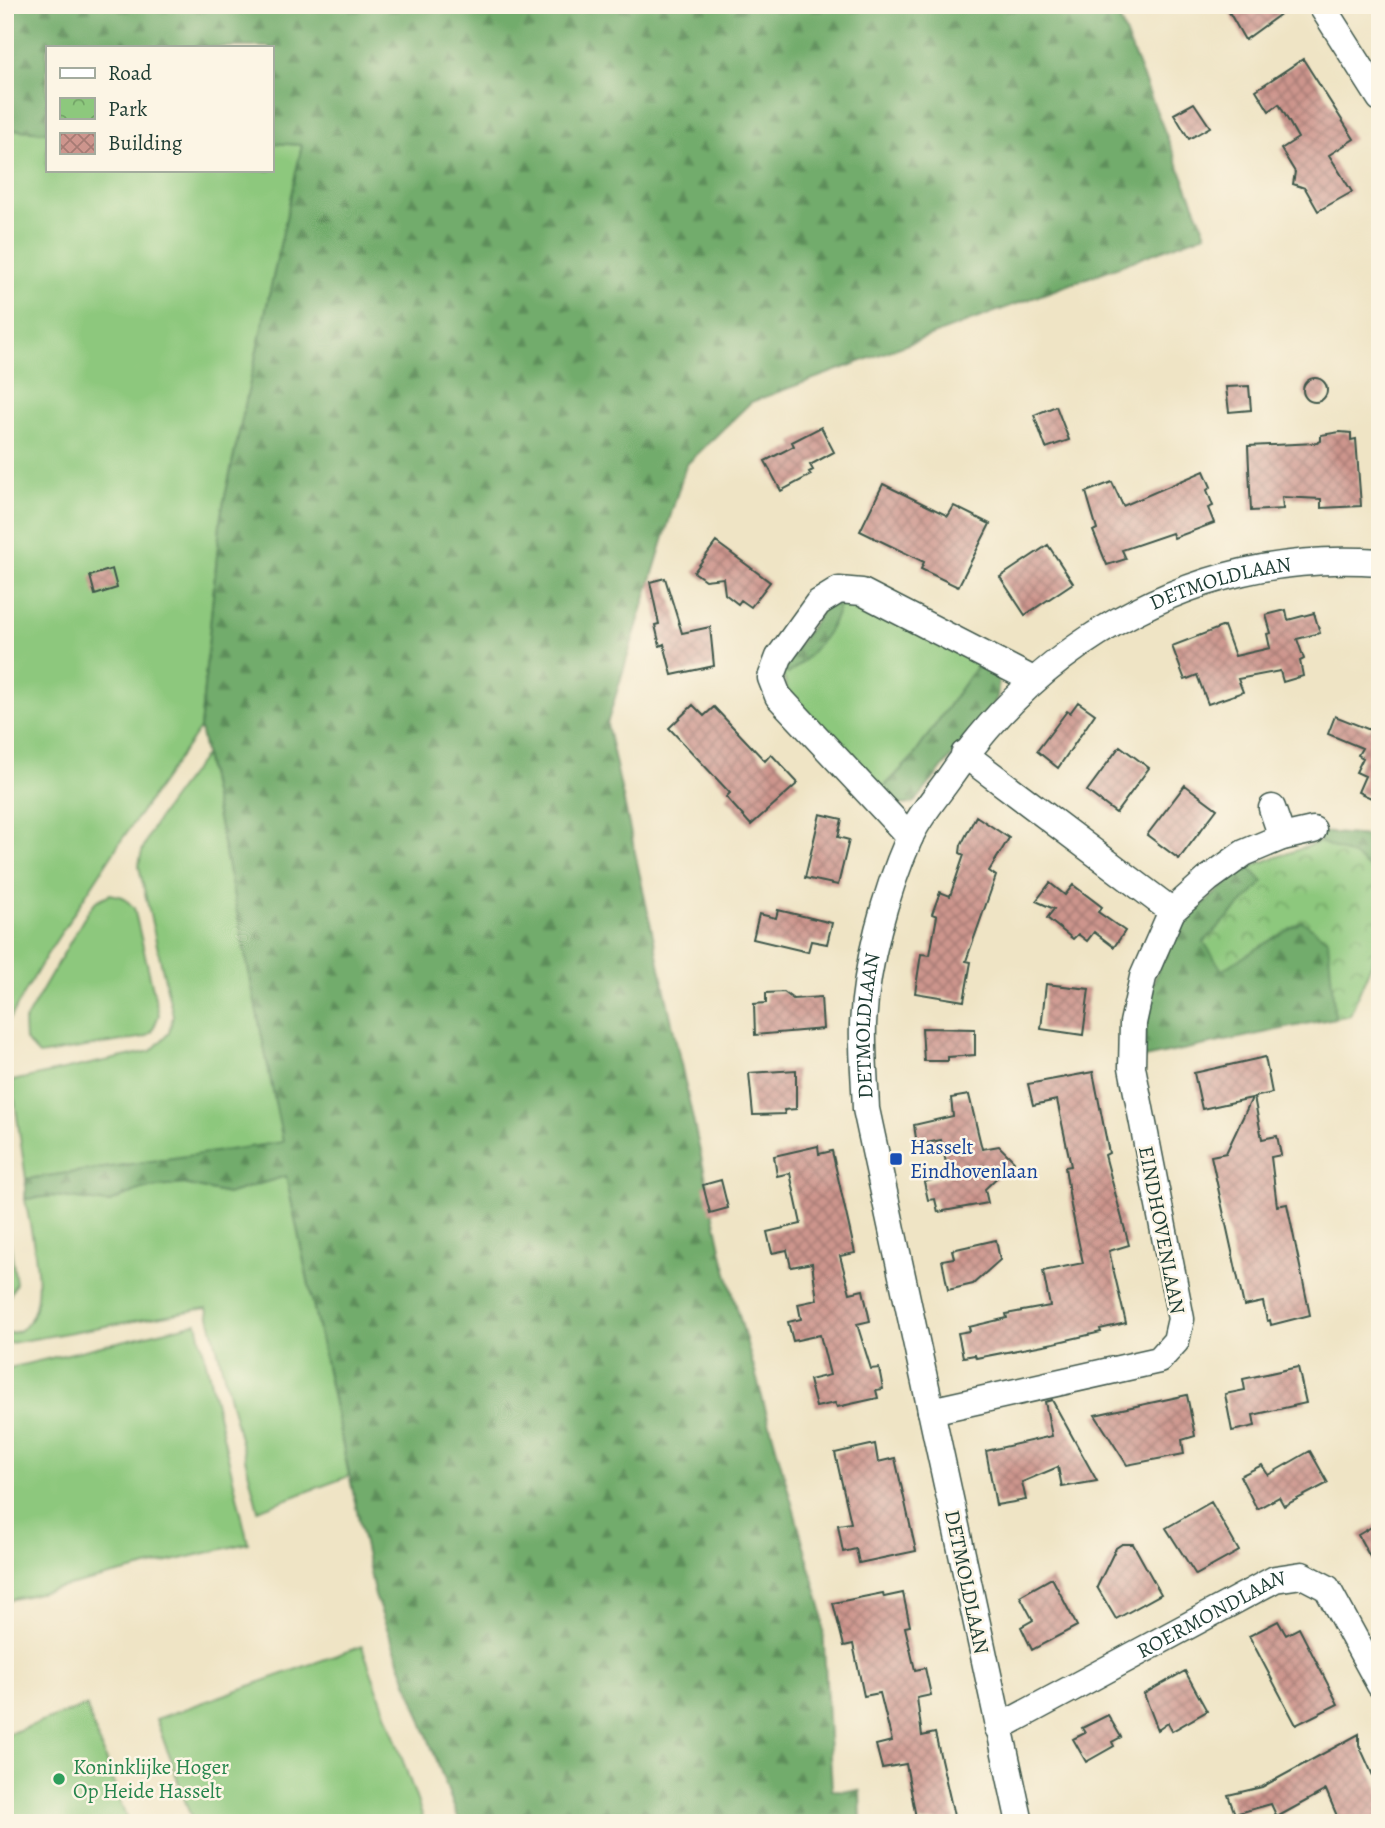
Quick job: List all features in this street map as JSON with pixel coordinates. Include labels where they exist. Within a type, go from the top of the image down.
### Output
[{"type":"street","points":[[1321,5],[1380,98]]},
{"type":"street","name":"DETMOLDLAAN","points":[[1020,1823],[866,1097],[863,1024],[880,923],[909,837],[964,754],[1033,680],[1100,629],[1180,591],[1233,574],[1289,563],[1380,562]]},
{"type":"street","points":[[909,837],[778,696],[771,678],[779,657],[818,603],[839,590],[862,592],[1033,680]]},
{"type":"street","points":[[964,754],[1172,911]]},
{"type":"street","points":[[1272,808],[1282,837]]},
{"type":"street","name":"EINDHOVENLAAN","points":[[931,1410],[1158,1360],[1176,1341],[1181,1319],[1132,1067],[1133,1023],[1143,977],[1172,911],[1244,853],[1282,837],[1313,830]]},
{"type":"street","name":"ROERMONDLAAN","points":[[999,1728],[1275,1578],[1302,1575],[1327,1588],[1380,1685]]},
{"type":"green space","points":[[5,5],[1128,5],[1117,13],[1206,234],[751,402],[686,465],[607,724],[724,1262],[822,1610],[832,1790],[860,1791],[861,1823],[460,1823],[375,1596],[286,1176],[227,1194],[184,1184],[141,1189],[108,1203],[54,1196],[25,1199],[26,1179],[283,1142],[200,728],[221,515],[302,145],[273,143],[273,46],[46,46],[46,132],[5,129]]},
{"type":"green space","points":[[5,129],[46,132],[46,172],[273,172],[273,143],[302,145],[221,515],[200,728],[120,842],[46,956],[5,1027]]},
{"type":"green space","points":[[844,596],[983,661],[970,675],[913,757],[880,791],[788,692],[781,669]]},
{"type":"green space","points":[[839,603],[833,623],[827,632],[812,652],[788,674],[782,669],[825,606]]},
{"type":"green space","points":[[983,661],[999,677],[997,699],[916,801],[901,805],[892,802],[880,791],[913,757],[970,675]]},
{"type":"green space","points":[[205,755],[284,1143],[26,1179],[12,1081],[151,1051],[169,1033],[173,1015],[139,867],[147,839],[155,824]]},
{"type":"green space","points":[[1320,832],[1380,837],[1380,878],[1357,858],[1320,842]]},
{"type":"green space","points":[[1320,842],[1357,858],[1380,878],[1380,943],[1350,1015],[1335,1018],[1328,940],[1302,921],[1222,970],[1204,942],[1264,882],[1248,867]]},
{"type":"green space","points":[[1248,867],[1264,882],[1204,942],[1222,969],[1302,921],[1328,939],[1335,1018],[1144,1058],[1150,995],[1168,948],[1200,907]]},
{"type":"green space","points":[[110,894],[123,897],[134,908],[159,1015],[152,1032],[145,1037],[39,1055],[25,1040],[24,1022],[88,911],[96,901]]},
{"type":"green space","points":[[286,1176],[349,1476],[258,1510],[207,1308],[5,1344],[5,1334],[22,1329],[32,1316],[37,1299],[38,1277],[25,1199],[54,1196],[108,1203],[141,1189],[184,1184],[227,1194]]},
{"type":"green space","points":[[5,1207],[16,1283],[5,1305]]},
{"type":"green space","points":[[197,1323],[248,1543],[5,1601],[5,1369]]},
{"type":"green space","points":[[362,1646],[425,1823],[193,1823],[156,1719]]},
{"type":"green space","name":"Koninklijke Hoger Op Heide Hasselt","points":[[86,1706],[128,1823],[5,1823],[5,1735]]},
{"type":"building","points":[[1225,5],[1293,5],[1245,40]]},
{"type":"building","points":[[1303,59],[1354,139],[1329,155],[1352,192],[1318,211],[1305,188],[1293,184],[1295,172],[1281,149],[1298,138],[1279,104],[1269,111],[1256,90]]},
{"type":"building","points":[[1194,103],[1210,127],[1189,139],[1174,114]]},
{"type":"building","points":[[1315,378],[1324,381],[1327,390],[1324,399],[1315,402],[1306,399],[1303,390],[1306,381]]},
{"type":"building","points":[[1249,386],[1251,410],[1229,412],[1226,387]]},
{"type":"building","points":[[1056,406],[1069,440],[1046,448],[1034,415]]},
{"type":"building","points":[[821,427],[834,452],[810,465],[813,470],[809,472],[811,475],[781,491],[765,461],[794,446],[792,442]]},
{"type":"building","points":[[1351,433],[1351,440],[1356,439],[1361,506],[1321,508],[1321,499],[1282,497],[1283,509],[1251,511],[1248,446],[1317,443],[1321,441],[1321,435]]},
{"type":"building","points":[[1204,471],[1211,487],[1207,490],[1213,506],[1208,508],[1214,523],[1174,538],[1172,533],[1122,550],[1126,559],[1107,565],[1093,531],[1097,529],[1086,492],[1112,482],[1123,506]]},
{"type":"building","points":[[883,484],[948,516],[954,506],[990,524],[958,587],[921,569],[924,562],[860,531]]},
{"type":"building","points":[[716,542],[770,582],[751,607],[741,600],[738,604],[725,594],[723,578],[705,580],[694,572]]},
{"type":"building","points":[[1048,545],[1073,583],[1025,615],[1000,577]]},
{"type":"building","points":[[112,569],[117,588],[95,595],[90,576]]},
{"type":"building","points":[[665,578],[682,633],[710,627],[714,666],[672,675],[664,644],[660,646],[655,625],[659,624],[650,582]]},
{"type":"building","points":[[1286,610],[1288,620],[1314,613],[1320,633],[1297,639],[1304,659],[1300,661],[1303,676],[1283,682],[1280,671],[1238,679],[1243,692],[1208,704],[1197,675],[1185,680],[1172,646],[1224,626],[1235,656],[1270,648],[1267,634],[1271,633],[1266,615]]},
{"type":"building","points":[[1078,702],[1095,714],[1058,768],[1037,751],[1067,711],[1070,713]]},
{"type":"building","points":[[693,705],[704,716],[714,707],[765,761],[771,754],[798,783],[751,825],[726,797],[730,793],[669,728]]},
{"type":"building","points":[[1380,709],[1380,802],[1358,792],[1365,776],[1356,772],[1363,758],[1358,755],[1362,748],[1328,734],[1335,716],[1370,730]]},
{"type":"building","points":[[1120,746],[1149,768],[1116,813],[1087,791]]},
{"type":"building","points":[[1185,785],[1217,809],[1179,859],[1147,835]]},
{"type":"building","points":[[820,814],[842,819],[838,837],[849,840],[838,885],[805,878]]},
{"type":"building","points":[[976,816],[1009,838],[989,871],[996,876],[966,961],[971,962],[964,1001],[915,993],[921,954],[930,955],[937,916],[932,914],[940,892],[950,896],[964,855],[960,853],[961,845]]},
{"type":"building","points":[[1050,883],[1065,895],[1073,885],[1102,907],[1098,912],[1125,931],[1114,947],[1094,932],[1087,941],[1078,934],[1073,939],[1047,918],[1054,909],[1036,901]]},
{"type":"building","points":[[778,910],[832,923],[827,944],[811,941],[808,952],[753,939],[759,914],[776,918]]},
{"type":"building","points":[[1046,984],[1089,989],[1083,1035],[1041,1029]]},
{"type":"building","points":[[784,992],[793,999],[821,997],[823,1029],[755,1035],[754,1004],[766,1003],[766,993]]},
{"type":"building","points":[[922,1028],[975,1029],[975,1055],[948,1057],[948,1061],[924,1061]]},
{"type":"building","points":[[1265,1057],[1272,1093],[1254,1097],[1262,1139],[1277,1136],[1281,1155],[1271,1157],[1277,1206],[1287,1204],[1310,1315],[1271,1325],[1270,1320],[1267,1321],[1263,1302],[1244,1306],[1211,1156],[1226,1153],[1252,1098],[1202,1109],[1194,1073]]},
{"type":"building","points":[[796,1070],[796,1109],[784,1110],[785,1114],[753,1115],[749,1073]]},
{"type":"building","points":[[1093,1072],[1109,1153],[1105,1155],[1129,1245],[1109,1251],[1126,1323],[1054,1343],[976,1358],[975,1355],[963,1357],[958,1333],[970,1331],[969,1327],[1007,1318],[1006,1314],[1050,1306],[1043,1271],[1083,1263],[1065,1167],[1071,1166],[1057,1100],[1033,1105],[1028,1084]]},
{"type":"building","points":[[969,1095],[982,1149],[999,1146],[1014,1161],[985,1189],[988,1203],[938,1212],[935,1199],[928,1200],[924,1182],[949,1176],[941,1140],[917,1145],[914,1125],[953,1116],[951,1098]]},
{"type":"building","points":[[818,1146],[819,1154],[832,1151],[855,1253],[840,1256],[850,1293],[863,1290],[870,1321],[857,1324],[871,1369],[879,1368],[883,1389],[876,1390],[878,1398],[837,1407],[835,1403],[816,1407],[809,1380],[830,1375],[820,1335],[793,1341],[788,1322],[801,1319],[798,1304],[817,1300],[812,1263],[791,1267],[787,1250],[772,1253],[767,1232],[801,1224],[790,1173],[777,1176],[774,1156]]},
{"type":"building","points":[[721,1180],[728,1208],[710,1213],[703,1185]]},
{"type":"building","points":[[996,1240],[1000,1260],[973,1284],[948,1290],[942,1260],[954,1258],[952,1250]]},
{"type":"building","points":[[1298,1367],[1306,1403],[1253,1415],[1255,1426],[1232,1431],[1225,1394],[1245,1390],[1243,1379]]},
{"type":"building","points":[[1187,1395],[1195,1436],[1182,1440],[1184,1454],[1127,1465],[1095,1415]]},
{"type":"building","points":[[1052,1400],[1097,1481],[1062,1487],[1058,1467],[1022,1482],[1026,1500],[996,1505],[986,1451],[1052,1436],[1045,1402]]},
{"type":"building","points":[[875,1444],[878,1462],[895,1458],[916,1551],[859,1563],[856,1549],[843,1552],[838,1525],[851,1523],[835,1453]]},
{"type":"building","points":[[1310,1451],[1328,1483],[1284,1506],[1279,1497],[1257,1509],[1240,1476],[1262,1465],[1268,1475]]},
{"type":"building","points":[[1211,1502],[1239,1551],[1196,1575],[1166,1528]]},
{"type":"building","points":[[1380,1522],[1380,1575],[1358,1535]]},
{"type":"building","points":[[1122,1544],[1133,1544],[1161,1594],[1116,1619],[1097,1587],[1116,1548]]},
{"type":"building","points":[[1052,1578],[1077,1626],[1032,1650],[1021,1627],[1033,1620],[1020,1596]]},
{"type":"building","points":[[883,1593],[884,1597],[903,1593],[910,1626],[905,1627],[915,1670],[925,1668],[931,1695],[917,1698],[922,1736],[935,1733],[955,1820],[917,1823],[906,1764],[882,1768],[876,1745],[892,1741],[880,1693],[864,1696],[853,1644],[844,1646],[833,1603]]},
{"type":"building","points":[[1278,1621],[1286,1635],[1299,1628],[1338,1704],[1296,1725],[1249,1636]]},
{"type":"building","points":[[1185,1671],[1207,1711],[1172,1731],[1168,1723],[1158,1730],[1144,1694]]},
{"type":"building","points":[[1108,1715],[1121,1737],[1112,1742],[1114,1746],[1086,1762],[1073,1739],[1085,1733],[1082,1728]]},
{"type":"building","points":[[1359,1734],[1359,1745],[1380,1791],[1380,1823],[1340,1823],[1326,1790],[1277,1817],[1271,1804],[1235,1814],[1228,1795],[1262,1787]]},
{"type":"place","name":"Hasselt Eindhovenlaan","points":[[896,1159]]},
{"type":"place","name":"Koninklijke Hoger Op Heide Hasselt","points":[[59,1779]]}]
